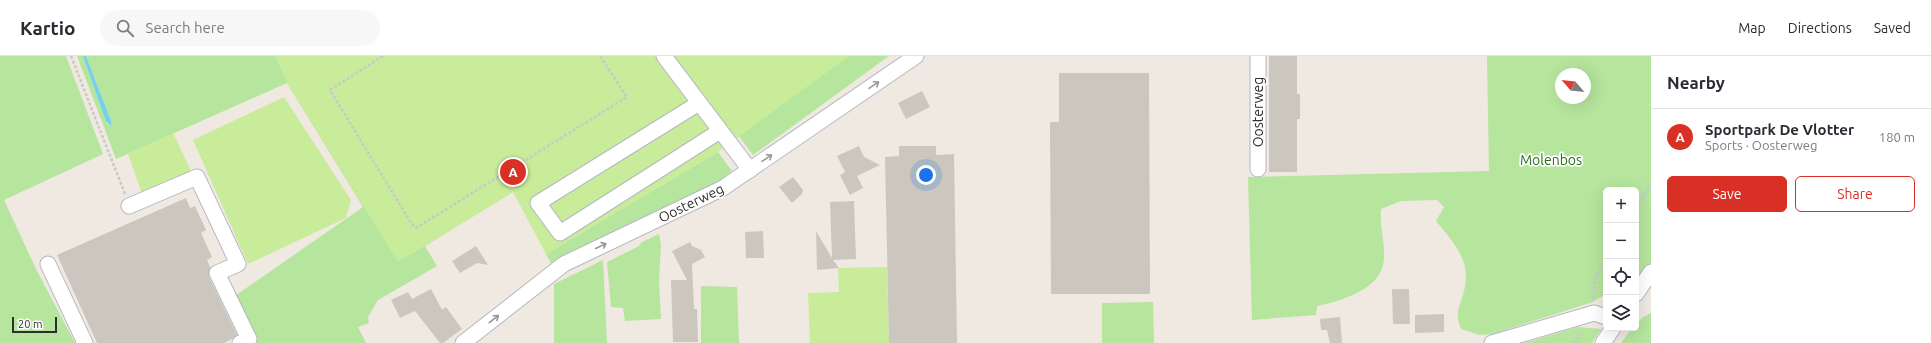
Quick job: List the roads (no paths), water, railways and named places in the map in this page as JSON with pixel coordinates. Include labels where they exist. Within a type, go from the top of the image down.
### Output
[{"type":"street","points":[[664,56],[750,170]]},
{"type":"street","name":"Oosterweg","points":[[463,343],[564,264],[723,188],[916,56]]},
{"type":"street","name":"Oosterweg","points":[[1258,56],[1258,169]]},
{"type":"street","points":[[699,102],[538,203],[560,233],[720,131]]},
{"type":"street","points":[[129,206],[197,176],[238,264],[218,273],[249,339],[240,343]]},
{"type":"street","points":[[48,264],[85,343]]},
{"type":"street","points":[[1639,290],[1651,272]]},
{"type":"street","points":[[1492,343],[1600,315]]},
{"type":"street","points":[[1603,343],[1611,331]]},
{"type":"water","points":[[83,56],[86,56],[111,121],[111,126],[106,121]]},
{"type":"place","name":"Sportpark De Vlotter","points":[[513,172]]},
{"type":"park label","name":"Molenbos","points":[[1551,160]]}]
